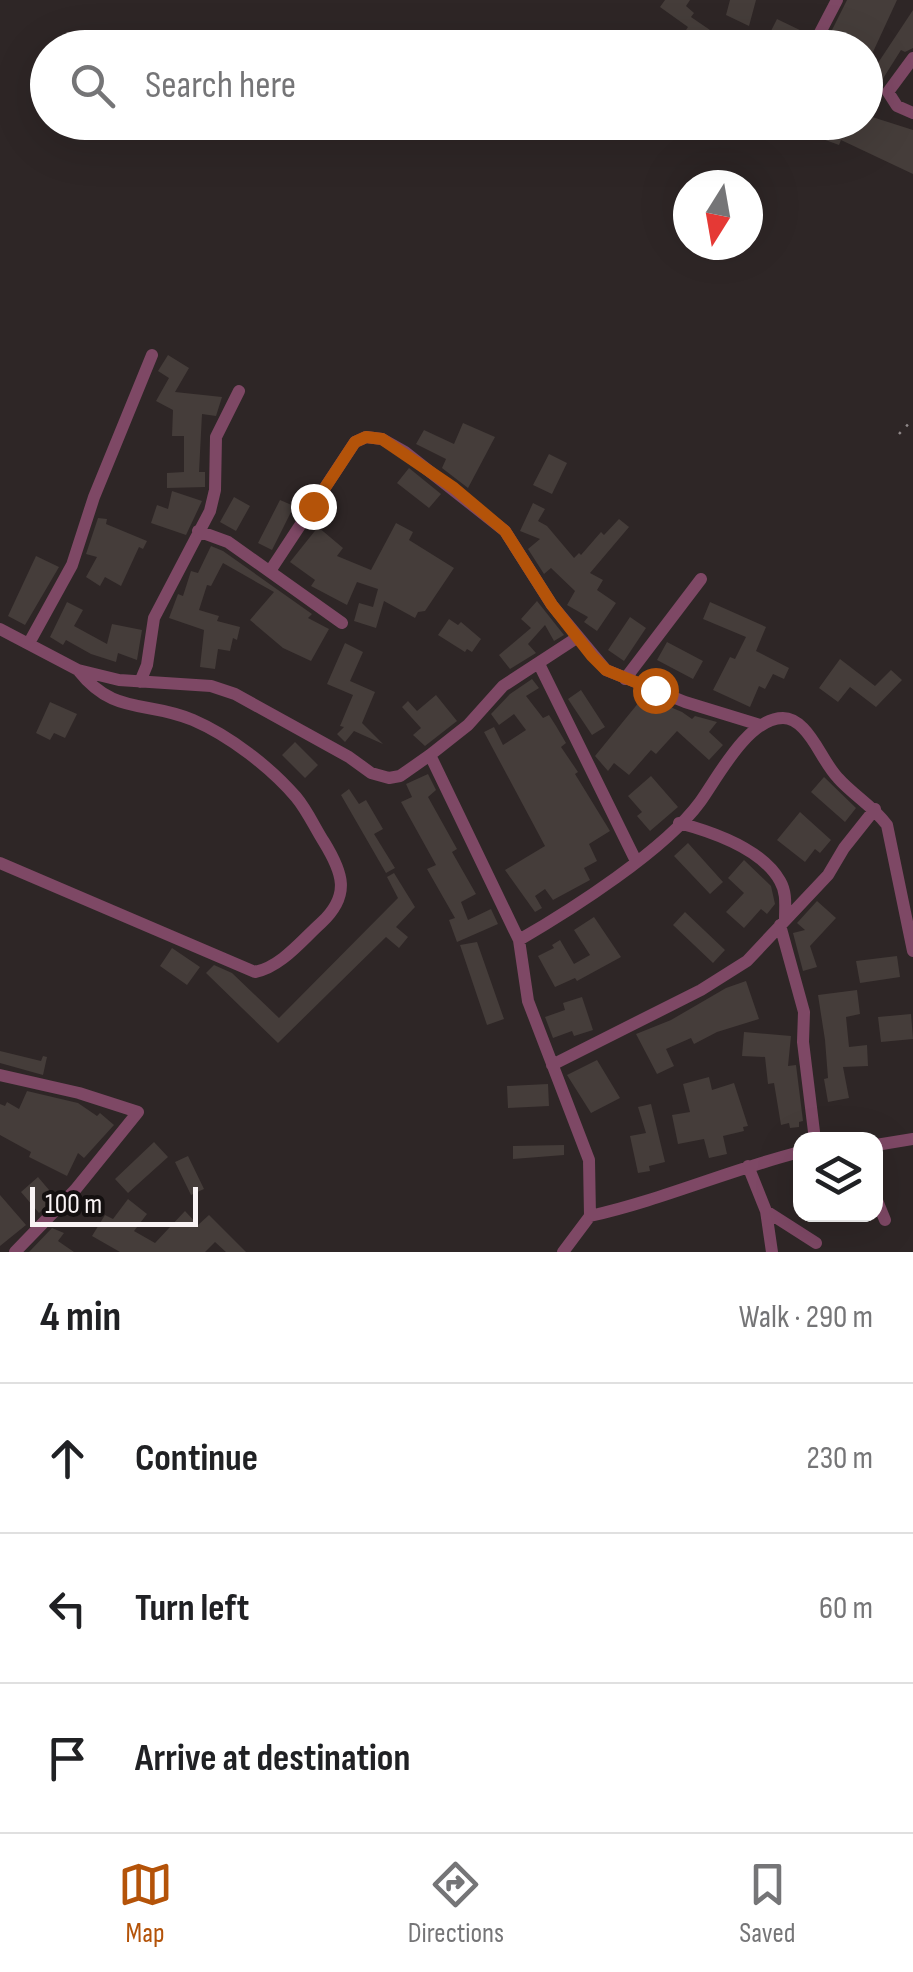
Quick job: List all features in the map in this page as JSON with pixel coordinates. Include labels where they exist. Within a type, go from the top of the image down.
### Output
[{"type":"street","points":[[822,30],[838,0]]},
{"type":"street","points":[[913,58],[888,92],[897,106],[913,113]]},
{"type":"street","points":[[29,643],[72,565],[94,497],[152,354]]},
{"type":"street","points":[[140,682],[148,665],[154,618],[210,512],[215,490],[216,437],[239,391]]},
{"type":"street","points":[[270,571],[355,442],[366,437],[382,439],[417,461],[505,531],[552,605],[606,670],[685,702],[760,725]]},
{"type":"street","points":[[198,531],[228,542],[342,624]]},
{"type":"street","points":[[625,679],[701,578]]},
{"type":"street","points":[[0,629],[78,670],[140,682],[211,686],[235,694],[379,776],[400,776],[468,725],[504,686],[578,637]]},
{"type":"street","points":[[539,664],[636,861]]},
{"type":"street","points":[[0,863],[255,972],[271,967],[330,914],[338,900],[341,869],[297,798],[263,766],[192,720],[108,699],[92,689],[78,670]]},
{"type":"street","points":[[519,940],[559,917],[636,861],[679,823],[699,804],[721,767],[760,725],[773,720],[794,720],[838,778],[875,809],[890,835],[913,952]]},
{"type":"street","points":[[430,755],[519,940],[528,1002],[589,1160],[590,1216],[564,1252]]},
{"type":"street","points":[[552,1065],[737,969],[828,875],[875,809]]},
{"type":"street","points":[[679,823],[725,839],[766,864],[779,879],[785,894],[783,922],[804,1012],[803,1042],[815,1132]]},
{"type":"street","points":[[0,1075],[79,1093],[138,1112],[75,1190],[15,1252]]},
{"type":"street","points":[[883,1144],[913,1139]]},
{"type":"street","points":[[590,1216],[637,1206],[793,1154]]},
{"type":"street","points":[[748,1166],[766,1210],[772,1252]]},
{"type":"street","points":[[766,1210],[816,1243]]},
{"type":"street","points":[[883,1215],[885,1220]]},
{"type":"path","points":[[899,434],[913,419]]},
{"type":"building","points":[[665,0],[690,0],[686,6],[694,13],[691,17],[710,30],[686,30],[688,27],[660,7]]},
{"type":"building","points":[[730,0],[756,0],[749,26],[726,15]]},
{"type":"building","points":[[847,0],[897,0],[883,30],[832,30]]},
{"type":"building","points":[[913,10],[913,48],[901,50],[883,78],[883,55]]},
{"type":"building","points":[[777,19],[800,30],[772,30]]},
{"type":"building","points":[[883,120],[913,130],[913,174],[841,140],[883,140]]},
{"type":"building","points":[[168,355],[189,368],[175,392],[222,397],[216,416],[202,414],[199,472],[205,472],[205,487],[167,488],[167,473],[184,472],[184,436],[172,436],[173,410],[156,401],[169,378],[158,371]]},
{"type":"building","points":[[463,423],[495,437],[468,488],[442,468],[446,459],[416,444],[424,430],[454,444]]},
{"type":"building","points":[[549,454],[567,463],[552,494],[533,485]]},
{"type":"building","points":[[409,468],[441,494],[429,508],[397,483]]},
{"type":"building","points":[[172,491],[202,501],[186,535],[151,523],[157,505],[168,509]]},
{"type":"building","points":[[234,497],[250,506],[236,531],[220,522]]},
{"type":"building","points":[[280,500],[294,506],[272,550],[258,543]]},
{"type":"building","points":[[533,503],[545,509],[538,521],[574,558],[619,519],[629,527],[590,573],[603,580],[597,590],[616,603],[597,631],[584,622],[588,617],[567,605],[575,591],[551,568],[544,574],[528,549],[540,539],[520,531]]},
{"type":"building","points":[[98,518],[147,541],[143,549],[139,547],[121,586],[105,577],[100,586],[86,577],[97,557],[86,554]]},
{"type":"building","points":[[396,523],[413,532],[409,540],[454,568],[425,611],[418,612],[415,618],[384,601],[376,628],[354,621],[359,603],[373,607],[378,589],[357,582],[347,605],[311,586],[315,580],[290,562],[318,527],[343,548],[337,556],[371,570]]},
{"type":"building","points":[[211,546],[312,614],[308,618],[329,629],[311,661],[283,648],[250,620],[274,592],[223,563],[211,586],[207,585],[199,610],[219,616],[217,621],[240,627],[230,651],[218,649],[215,669],[200,667],[204,630],[169,618],[178,594],[183,596],[191,571],[198,573]]},
{"type":"building","points":[[36,556],[59,567],[25,625],[8,616]]},
{"type":"building","points":[[537,601],[564,635],[554,641],[545,625],[528,644],[536,653],[510,669],[499,655],[531,628],[521,619]]},
{"type":"building","points":[[67,602],[83,610],[74,626],[107,644],[112,624],[142,630],[137,660],[118,653],[116,662],[50,637]]},
{"type":"building","points":[[710,602],[766,627],[756,651],[789,668],[784,679],[773,674],[765,689],[759,686],[750,707],[713,690],[730,657],[735,659],[746,637],[703,619]]},
{"type":"building","points":[[630,617],[646,628],[624,661],[608,650]]},
{"type":"building","points":[[449,619],[458,625],[461,622],[481,639],[472,652],[465,652],[438,635]]},
{"type":"building","points":[[667,642],[703,661],[693,679],[657,660]]},
{"type":"building","points":[[345,643],[363,652],[350,681],[375,692],[362,723],[383,744],[354,731],[345,742],[337,734],[344,727],[340,726],[353,695],[327,684]]},
{"type":"building","points":[[840,659],[875,686],[891,670],[902,680],[876,707],[850,687],[838,702],[819,688]]},
{"type":"building","points":[[532,679],[539,688],[526,696],[543,718],[549,715],[556,726],[566,743],[561,747],[610,831],[589,844],[597,861],[584,868],[590,880],[553,900],[545,889],[535,896],[542,908],[535,912],[505,870],[545,846],[484,732],[494,727],[503,745],[526,730],[514,714],[499,725],[491,714]]},
{"type":"building","points":[[581,690],[605,727],[592,735],[568,699]]},
{"type":"building","points":[[436,695],[457,721],[425,746],[413,735],[421,728],[402,707],[408,701],[417,711]]},
{"type":"building","points":[[644,696],[692,719],[695,716],[717,722],[709,732],[723,745],[709,760],[677,731],[656,754],[651,750],[629,775],[614,763],[608,771],[595,756]]},
{"type":"building","points":[[50,702],[77,714],[65,738],[54,733],[50,740],[36,733]]},
{"type":"building","points":[[295,742],[318,765],[305,778],[282,755]]},
{"type":"building","points":[[428,774],[436,790],[428,797],[476,894],[461,902],[468,920],[491,909],[498,924],[457,942],[449,920],[455,918],[427,869],[436,865],[401,802],[412,797],[406,784]]},
{"type":"building","points":[[651,776],[678,807],[650,831],[637,816],[642,812],[628,796]]},
{"type":"building","points":[[824,777],[856,808],[845,822],[811,792]]},
{"type":"building","points":[[349,789],[359,804],[366,800],[383,829],[374,834],[395,868],[386,873],[341,795]]},
{"type":"building","points":[[800,812],[831,840],[820,853],[815,849],[805,862],[777,840]]},
{"type":"building","points":[[688,843],[723,882],[710,894],[674,856]]},
{"type":"building","points":[[744,860],[771,886],[775,904],[767,914],[761,909],[744,928],[726,912],[744,893],[728,878]]},
{"type":"building","points":[[394,873],[415,907],[396,927],[408,937],[399,948],[386,937],[278,1043],[206,973],[214,965],[232,973],[279,1018],[398,898],[387,877]]},
{"type":"building","points":[[817,901],[836,918],[810,946],[817,967],[803,971],[793,933],[805,930],[797,923]]},
{"type":"building","points":[[685,912],[725,950],[713,963],[673,925]]},
{"type":"building","points":[[594,917],[621,957],[577,981],[575,978],[555,987],[538,956],[560,940],[574,964],[590,955],[574,930]]},
{"type":"building","points":[[477,942],[504,1019],[487,1025],[460,945]]},
{"type":"building","points":[[172,948],[200,967],[187,985],[160,966]]},
{"type":"building","points":[[897,956],[900,977],[860,983],[856,961]]},
{"type":"building","points":[[746,981],[759,1019],[694,1044],[691,1038],[666,1049],[674,1066],[657,1074],[636,1034]]},
{"type":"building","points":[[857,990],[860,1014],[846,1017],[849,1047],[867,1045],[868,1066],[843,1067],[849,1098],[828,1102],[818,995]]},
{"type":"building","points":[[582,997],[593,1030],[574,1036],[572,1031],[553,1038],[545,1017],[565,1010],[563,1003]]},
{"type":"building","points":[[911,1014],[913,1039],[881,1042],[878,1017]]},
{"type":"building","points":[[744,1032],[791,1036],[788,1066],[796,1065],[803,1121],[799,1127],[781,1125],[774,1083],[768,1084],[765,1057],[742,1056]]},
{"type":"building","points":[[0,1051],[41,1061],[43,1056],[47,1057],[43,1075],[0,1063]]},
{"type":"building","points":[[597,1060],[620,1098],[591,1113],[567,1075]]},
{"type":"building","points":[[709,1077],[712,1090],[734,1083],[748,1126],[743,1127],[744,1131],[723,1136],[727,1154],[709,1158],[704,1139],[678,1144],[672,1115],[690,1112],[683,1084]]},
{"type":"building","points":[[548,1084],[549,1106],[508,1108],[507,1086]]},
{"type":"building","points":[[27,1091],[78,1103],[114,1125],[84,1158],[78,1153],[67,1176],[29,1157],[31,1152],[0,1135],[0,1104],[5,1106],[7,1102],[19,1109]]},
{"type":"building","points":[[651,1104],[665,1162],[638,1173],[630,1136],[646,1133],[638,1107]]},
{"type":"building","points":[[154,1142],[168,1157],[128,1193],[115,1179]]},
{"type":"building","points":[[564,1145],[564,1155],[513,1159],[513,1146]]},
{"type":"building","points":[[188,1156],[204,1189],[191,1195],[175,1162]]},
{"type":"building","points":[[38,1177],[55,1197],[39,1213],[21,1192]]},
{"type":"building","points":[[0,1195],[26,1225],[0,1246]]},
{"type":"building","points":[[128,1199],[147,1214],[134,1231],[155,1243],[185,1211],[198,1225],[209,1215],[246,1252],[226,1252],[215,1242],[205,1252],[120,1252],[92,1236],[105,1215],[113,1219]]},
{"type":"building","points":[[52,1228],[64,1233],[58,1241],[74,1252],[29,1252]]},
{"type":"route","points":[[313,506],[355,442],[366,437],[382,439],[454,488],[505,531],[552,605],[606,670],[655,690]]}]
